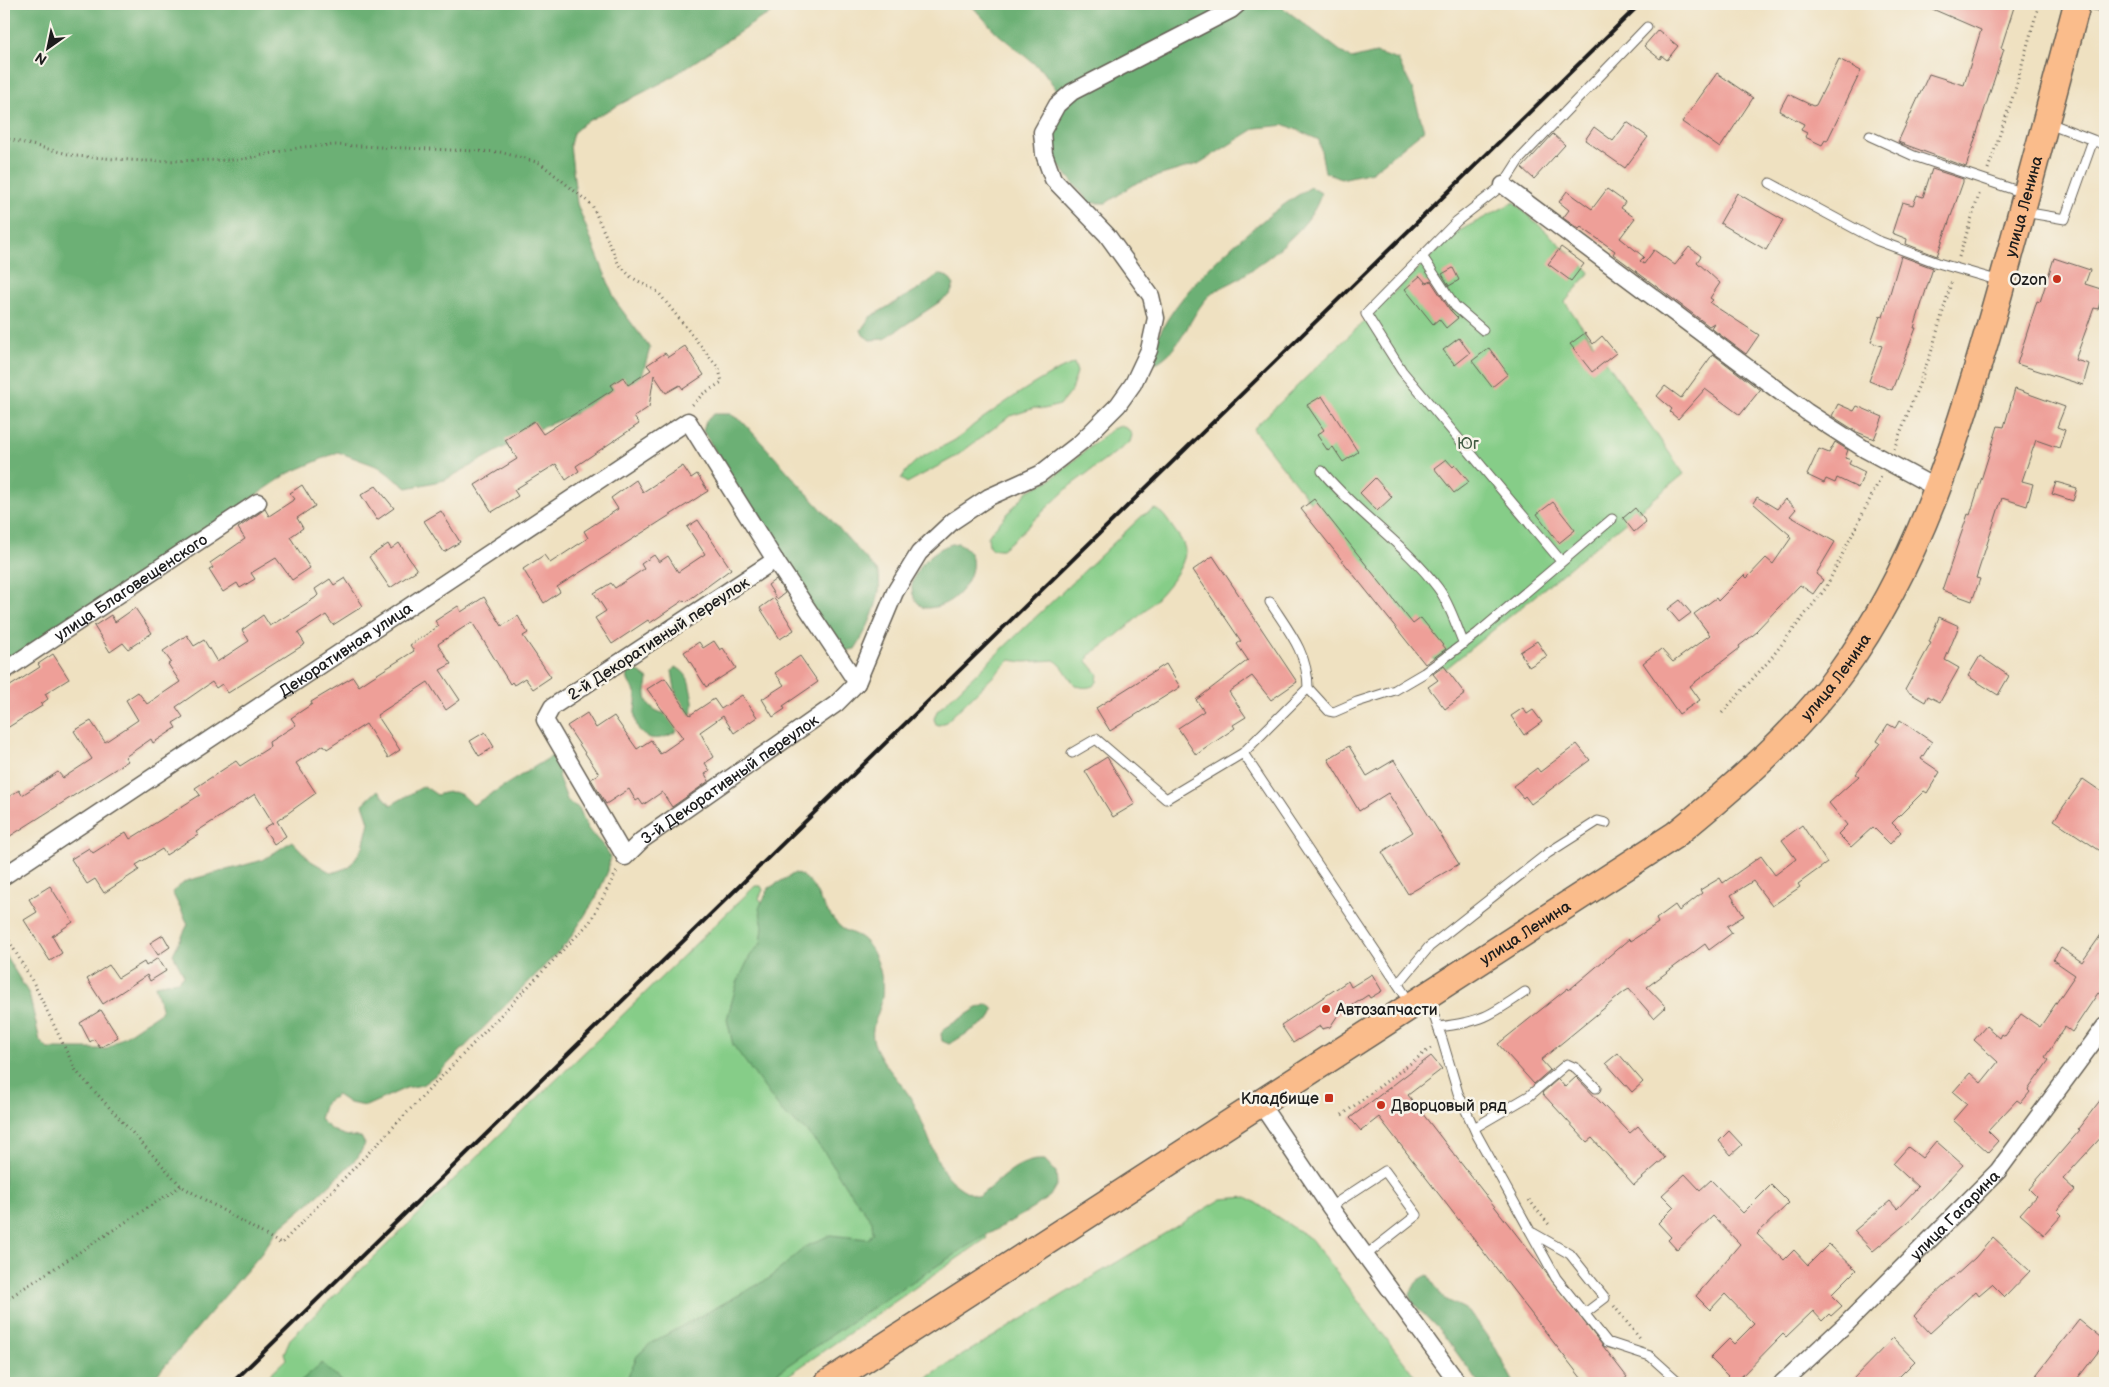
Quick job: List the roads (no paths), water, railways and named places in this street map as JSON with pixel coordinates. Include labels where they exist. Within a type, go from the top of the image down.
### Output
[{"type":"main road","name":"улица Ленина","points":[[828,1383],[1260,1103],[1412,994],[1675,835],[1752,770],[1800,723],[1841,673],[1878,617],[1915,544],[1938,489],[1961,423],[2002,282],[2077,4]]},
{"type":"street","points":[[857,683],[896,592],[919,553],[953,521],[988,497],[1040,474],[1081,442],[1118,405],[1133,384],[1148,350],[1156,318],[1151,296],[1107,235],[1053,179],[1044,154],[1042,132],[1053,112],[1057,105],[1072,92],[1231,10],[1238,4]]},
{"type":"street","points":[[1503,185],[1807,412],[1889,463],[1938,489]]},
{"type":"street","name":"Декоративная улица","points":[[4,876],[688,421],[775,560]]},
{"type":"street","name":"улица Благовещенского","points":[[4,671],[258,502]]},
{"type":"street","points":[[775,560],[857,683]]},
{"type":"street","name":"2-й Декоративный переулок","points":[[625,858],[545,720],[552,707],[775,560]]},
{"type":"street","name":"3-й Декоративный переулок","points":[[625,858],[642,840],[836,704],[857,683]]},
{"type":"street","name":"улица Гагарина","points":[[1782,1383],[1847,1323],[1998,1171],[2105,1026]]},
{"type":"street","points":[[1260,1103],[1330,1207],[1458,1383]]},
{"type":"lane","points":[[2090,4],[2105,8]]},
{"type":"lane","points":[[1561,561],[1402,371],[1366,314],[1457,221],[1503,185],[1519,160],[1647,28]]},
{"type":"lane","points":[[2046,122],[2105,144]]},
{"type":"lane","points":[[1870,136],[1914,156],[1984,179],[2024,203],[2065,219],[2093,140]]},
{"type":"lane","points":[[1770,183],[1876,240],[1956,269],[2002,282]]},
{"type":"lane","points":[[1422,256],[1455,306],[1484,330]]},
{"type":"lane","points":[[1322,470],[1345,499],[1376,524],[1439,589],[1464,644]]},
{"type":"lane","points":[[1270,602],[1297,644],[1307,666],[1308,688],[1329,711],[1334,712],[1357,702],[1395,690],[1424,673],[1464,644],[1612,519]]},
{"type":"lane","points":[[1072,753],[1096,739],[1166,800],[1243,753],[1308,688]]},
{"type":"lane","points":[[1243,753],[1412,994],[1438,1027],[1458,1093],[1474,1128],[1556,1278],[1607,1342],[1650,1356],[1680,1383]]},
{"type":"lane","points":[[1412,994],[1429,947],[1548,853],[1598,821],[1606,823]]},
{"type":"lane","points":[[1438,1027],[1470,1023],[1490,1016],[1526,992]]},
{"type":"lane","points":[[1474,1128],[1529,1096],[1567,1064],[1576,1068],[1596,1088]]},
{"type":"lane","points":[[1330,1207],[1385,1171],[1417,1216],[1366,1255]]},
{"type":"lane","points":[[1532,1232],[1570,1254],[1605,1298],[1584,1314]]},
{"type":"railway","points":[[232,1383],[1640,4]]},
{"type":"place","name":"Ozon","points":[[2057,279]]},
{"type":"place","name":"Автозапчасти","points":[[1326,1009]]},
{"type":"place","name":"Кладбище","points":[[1329,1098]]},
{"type":"place","name":"Дворцовый ряд","points":[[1381,1105]]},
{"type":"park label","name":"Юг","points":[[1468,443]]}]
